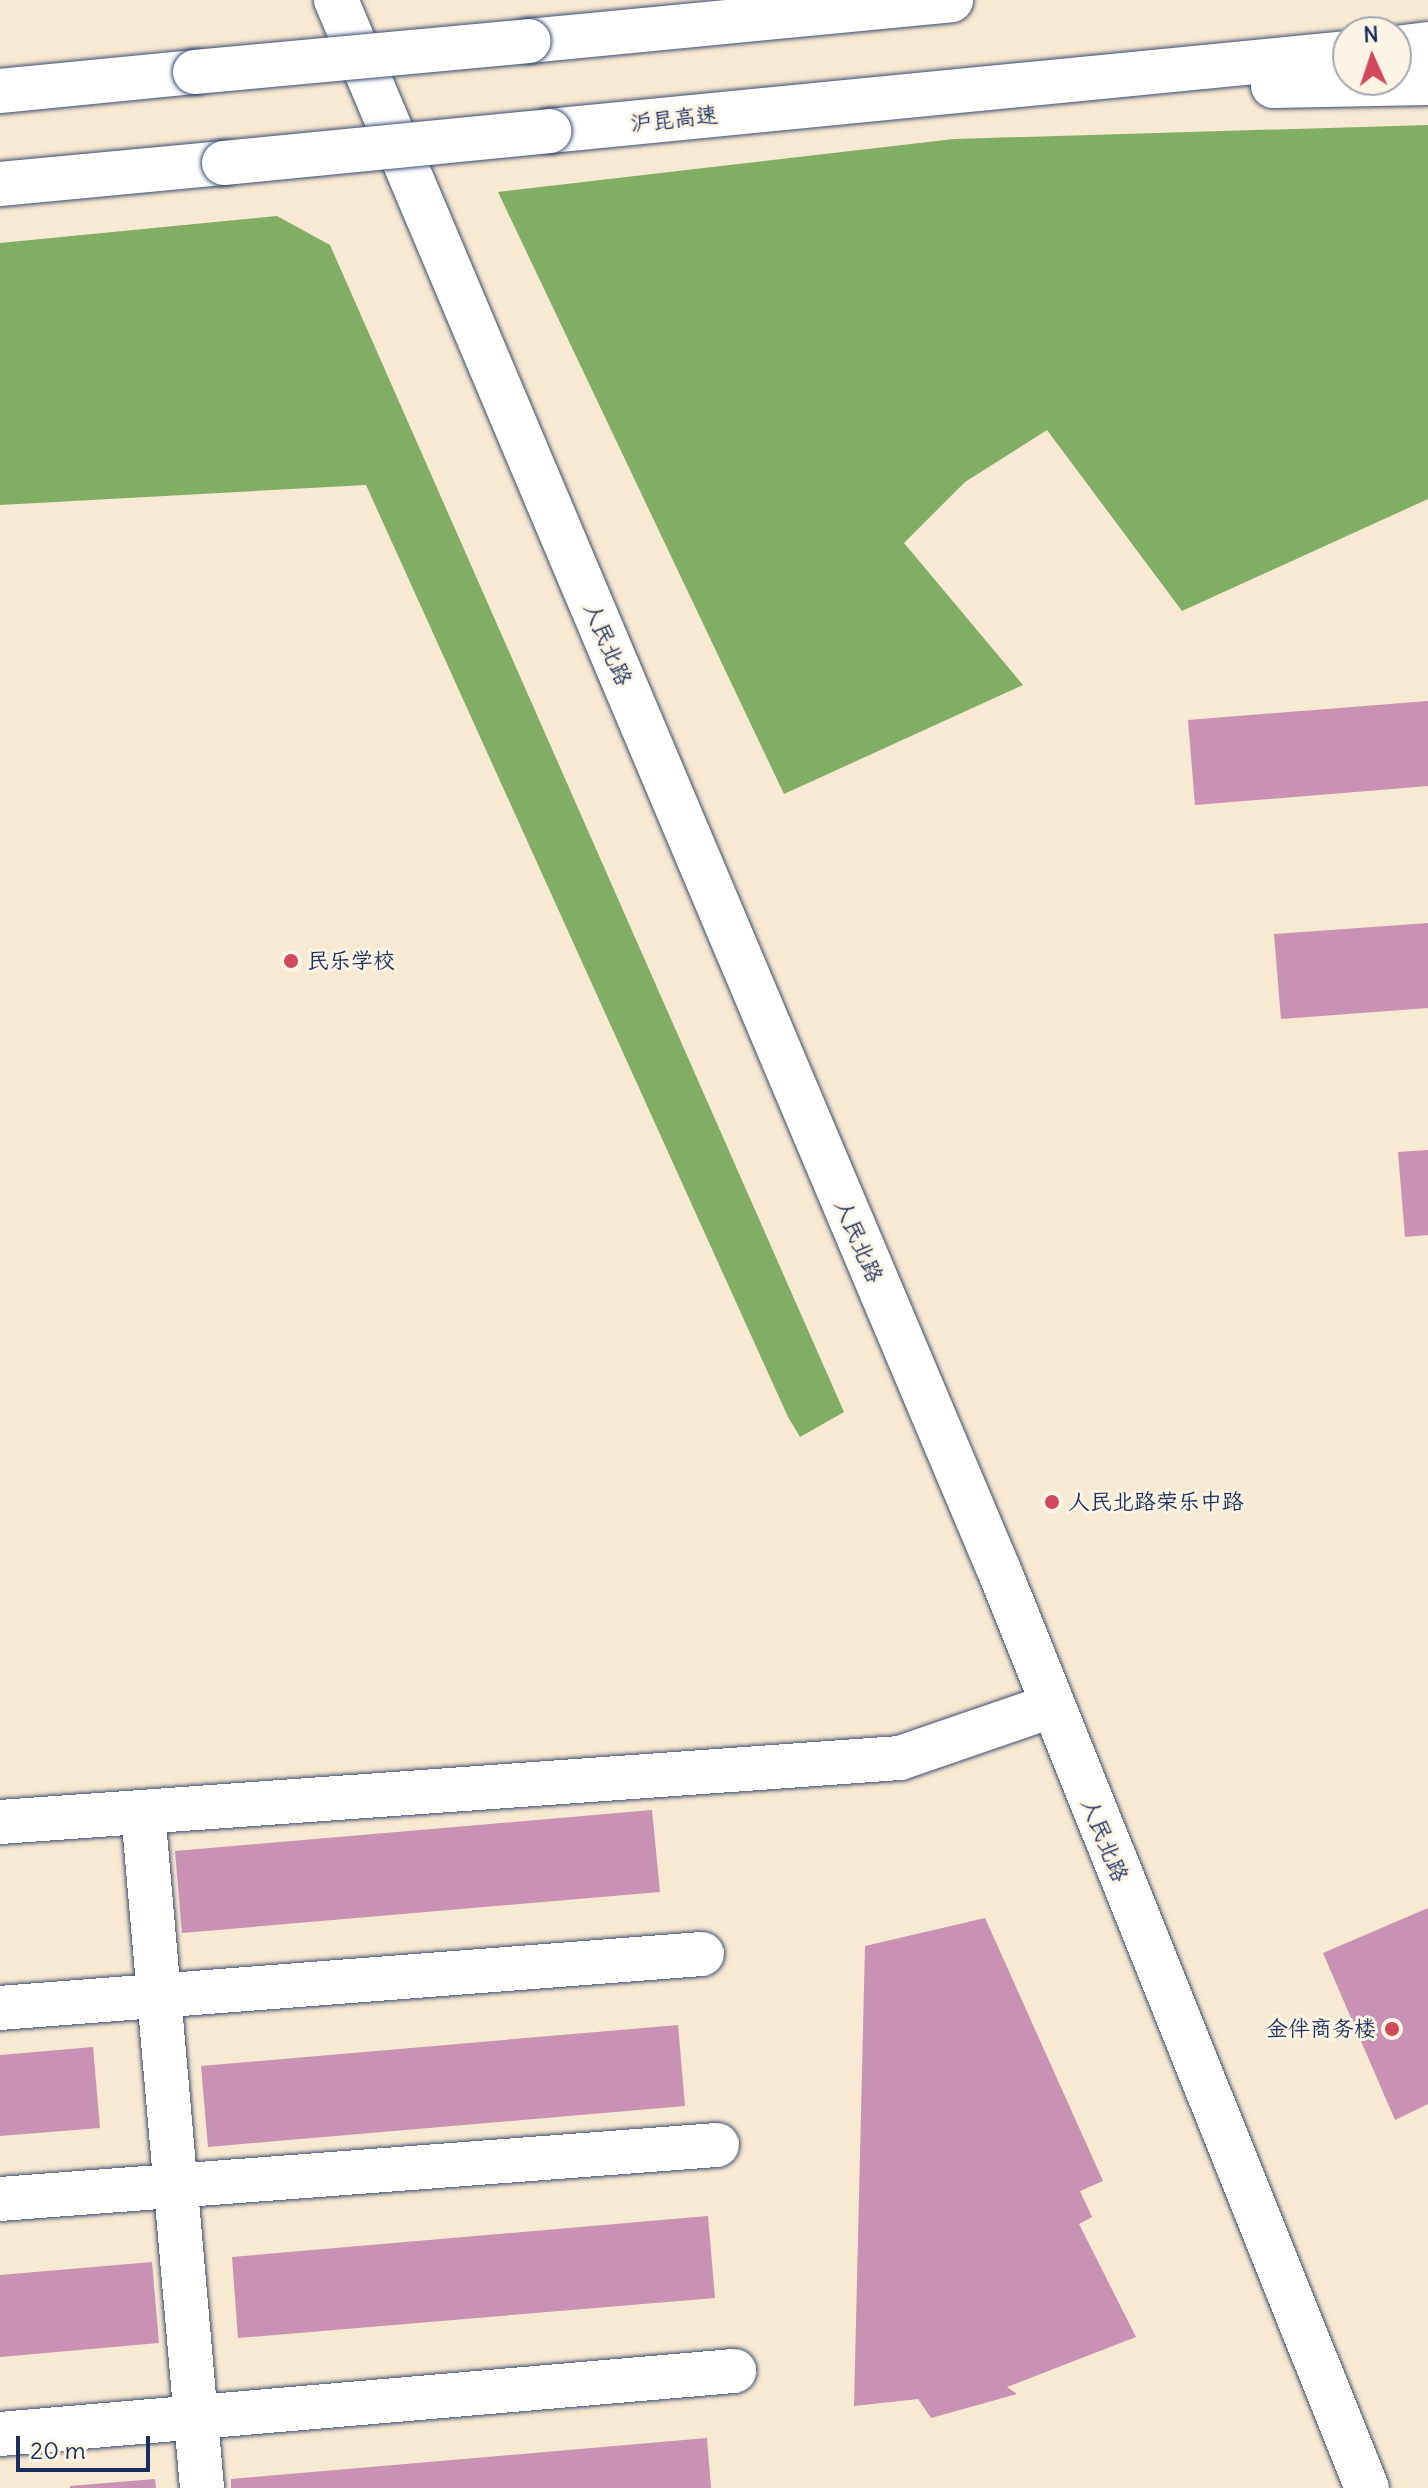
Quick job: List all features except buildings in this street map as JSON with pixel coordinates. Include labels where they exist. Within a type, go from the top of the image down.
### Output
[{"type":"main road","name":"人民北路","points":[[336,0],[999,1570],[1367,2488]]},
{"type":"main road","points":[[0,91],[951,0]]},
{"type":"main road","name":"沪昆高速","points":[[0,184],[1332,55]]},
{"type":"main road","points":[[1002,88],[1428,83]]},
{"type":"main road","points":[[0,1822],[900,1758],[1051,1706]]},
{"type":"main road","points":[[143,1812],[202,2488]]},
{"type":"main road","points":[[0,2008],[702,1954]]},
{"type":"main road","points":[[0,2199],[717,2145]]},
{"type":"main road","points":[[0,2434],[734,2371]]},
{"type":"green space","points":[[1428,125],[1428,499],[1182,611],[1047,430],[965,482],[904,543],[1023,685],[784,794],[498,192],[954,139]]},
{"type":"green space","points":[[277,216],[330,245],[844,1412],[800,1437],[788,1417],[366,485],[0,505],[0,243]]},
{"type":"place","name":"民乐学校","points":[[291,961]]},
{"type":"place","name":"人民北路荣乐中路","points":[[1052,1502]]},
{"type":"place","name":"金伴商务楼","points":[[1392,2029]]}]
